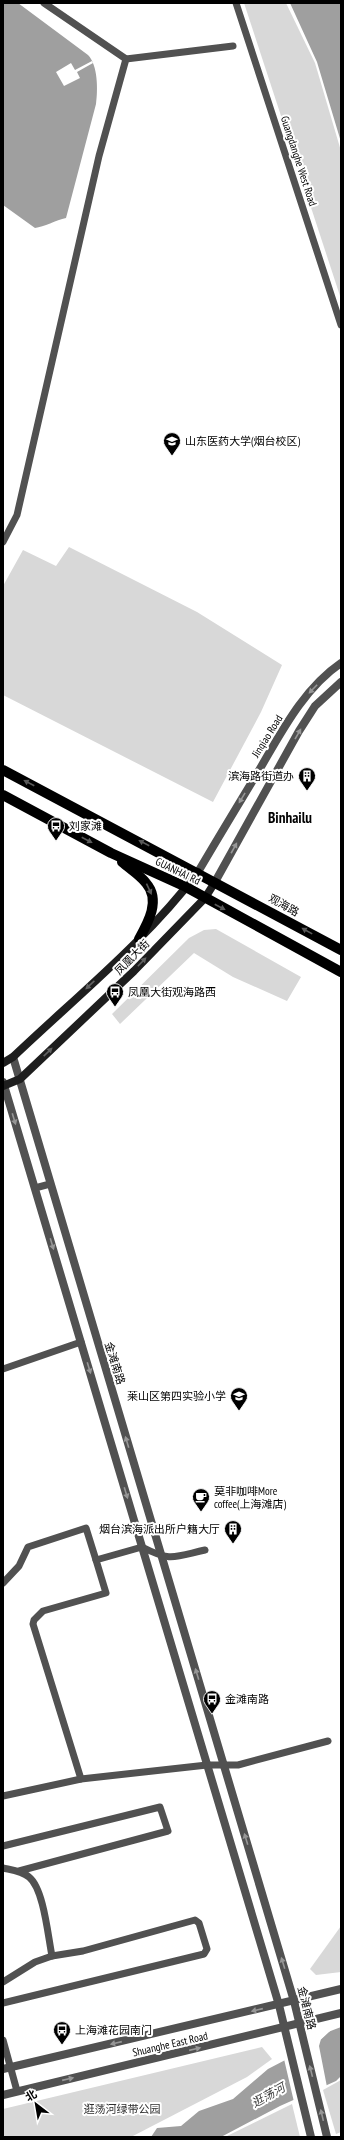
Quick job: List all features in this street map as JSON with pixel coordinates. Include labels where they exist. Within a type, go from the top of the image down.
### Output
[{"type":"main road","name":"GUANHAI Rd","points":[[3,770],[215,882]]},
{"type":"main road","name":"GUANHAI Rd","points":[[3,795],[111,854],[186,888],[341,972]]},
{"type":"main road","points":[[111,854],[147,883],[152,894],[153,909],[149,922],[139,939]]},
{"type":"main road","name":"凤凰大街","points":[[3,1063],[13,1057],[139,939],[167,911],[198,872]]},
{"type":"main road","name":"凤凰大街","points":[[3,1085],[20,1079],[134,971],[205,898],[215,882]]},
{"type":"main road","name":"观海路","points":[[215,882],[341,950]]},
{"type":"street","points":[[44,3],[126,59],[234,46]]},
{"type":"street","name":"Guangdanghe West Road","points":[[236,3],[341,325]]},
{"type":"street","points":[[3,542],[17,515],[99,156],[126,59]]},
{"type":"street","name":"Jinqiao Road","points":[[198,872],[286,724],[306,697],[332,669],[341,663]]},
{"type":"street","points":[[215,882],[299,731],[316,706],[341,682]]},
{"type":"street","name":"金滩南路","points":[[13,1057],[294,2001],[327,2137]]},
{"type":"street","points":[[3,1085],[279,2005],[311,2137]]},
{"type":"street","points":[[35,1188],[50,1184]]},
{"type":"street","points":[[3,1369],[81,1342]]},
{"type":"street","points":[[3,1582],[19,1566],[28,1547],[86,1528],[106,1593],[43,1611],[36,1615],[33,1624],[81,1779]]},
{"type":"street","points":[[96,1560],[142,1547],[162,1557],[174,1557],[205,1550]]},
{"type":"street","points":[[3,1796],[81,1779],[207,1765],[238,1765],[328,1741]]},
{"type":"street","points":[[3,1846],[160,1807],[168,1831],[19,1871]]},
{"type":"street","points":[[3,1868],[19,1871],[30,1877],[36,1886],[40,1897],[52,1956]]},
{"type":"street","points":[[3,1982],[35,1962],[52,1956],[83,1952],[195,1920],[199,1923],[207,1949],[204,1954],[3,2003]]},
{"type":"street","name":"Shuanghe East Road","points":[[7,2068],[279,2005],[341,1989]]},
{"type":"street","name":"Shuanghe East Road","points":[[3,2095],[285,2028],[341,2013]]},
{"type":"street","points":[[3,2040],[7,2068],[17,2092]]},
{"type":"green space","points":[[244,3],[286,3],[315,63],[341,151],[341,299]]},
{"type":"green space","points":[[69,547],[197,612],[282,665],[261,712],[213,802],[3,695],[3,586],[23,550],[56,566]]},
{"type":"green space","points":[[216,929],[301,977],[287,1001],[233,977],[194,953],[120,1024],[112,1014],[189,938],[204,930]]},
{"type":"green space","points":[[341,1926],[341,1972],[316,1975],[310,1969]]},
{"type":"green space","name":"逛荡河绿带公园","points":[[262,2047],[272,2059],[247,2077],[131,2137],[3,2137],[3,2109]]},
{"type":"green space","points":[[341,2080],[341,2132],[336,2134],[323,2090]]},
{"type":"green space","points":[[292,2104],[300,2137],[225,2137]]},
{"type":"water","points":[[3,3],[18,3],[88,55],[94,65],[96,78],[96,104],[66,218],[35,228],[3,205]]},
{"type":"water","points":[[290,3],[341,3],[341,142],[317,62]]},
{"type":"water","name":"逛荡河","points":[[341,2021],[341,2076],[336,2081],[280,2106],[221,2137],[151,2137],[157,2128],[181,2126],[199,2111],[233,2099],[268,2069],[316,2044]]},
{"type":"pier","points":[[92,61],[93,63],[77,72],[80,78],[64,86],[56,72],[71,63],[75,70]]},
{"type":"pier","points":[[341,2019],[341,2027],[328,2032],[321,2039],[321,2037]]},
{"type":"pier","points":[[321,2039],[319,2046],[327,2087],[294,2102],[284,2059]]},
{"type":"place","name":"山东医药大学(烟台校区)","points":[[172,456]]},
{"type":"place","name":"滨海路街道办","points":[[307,791]]},
{"type":"place","name":"刘家滩","points":[[56,841]]},
{"type":"place","name":"凤凰大街观海路西","points":[[115,1007]]},
{"type":"place","name":"莱山区第四实验小学","points":[[239,1411]]},
{"type":"place","name":"莫非咖啡More coffee(上海滩店)","points":[[201,1512]]},
{"type":"place","name":"烟台滨海派出所户籍大厅","points":[[233,1544]]},
{"type":"place","name":"金滩南路","points":[[212,1714]]},
{"type":"place","name":"上海滩花园南门","points":[[62,2045]]},
{"type":"district","name":"Binhailu","points":[[290,817]]}]
